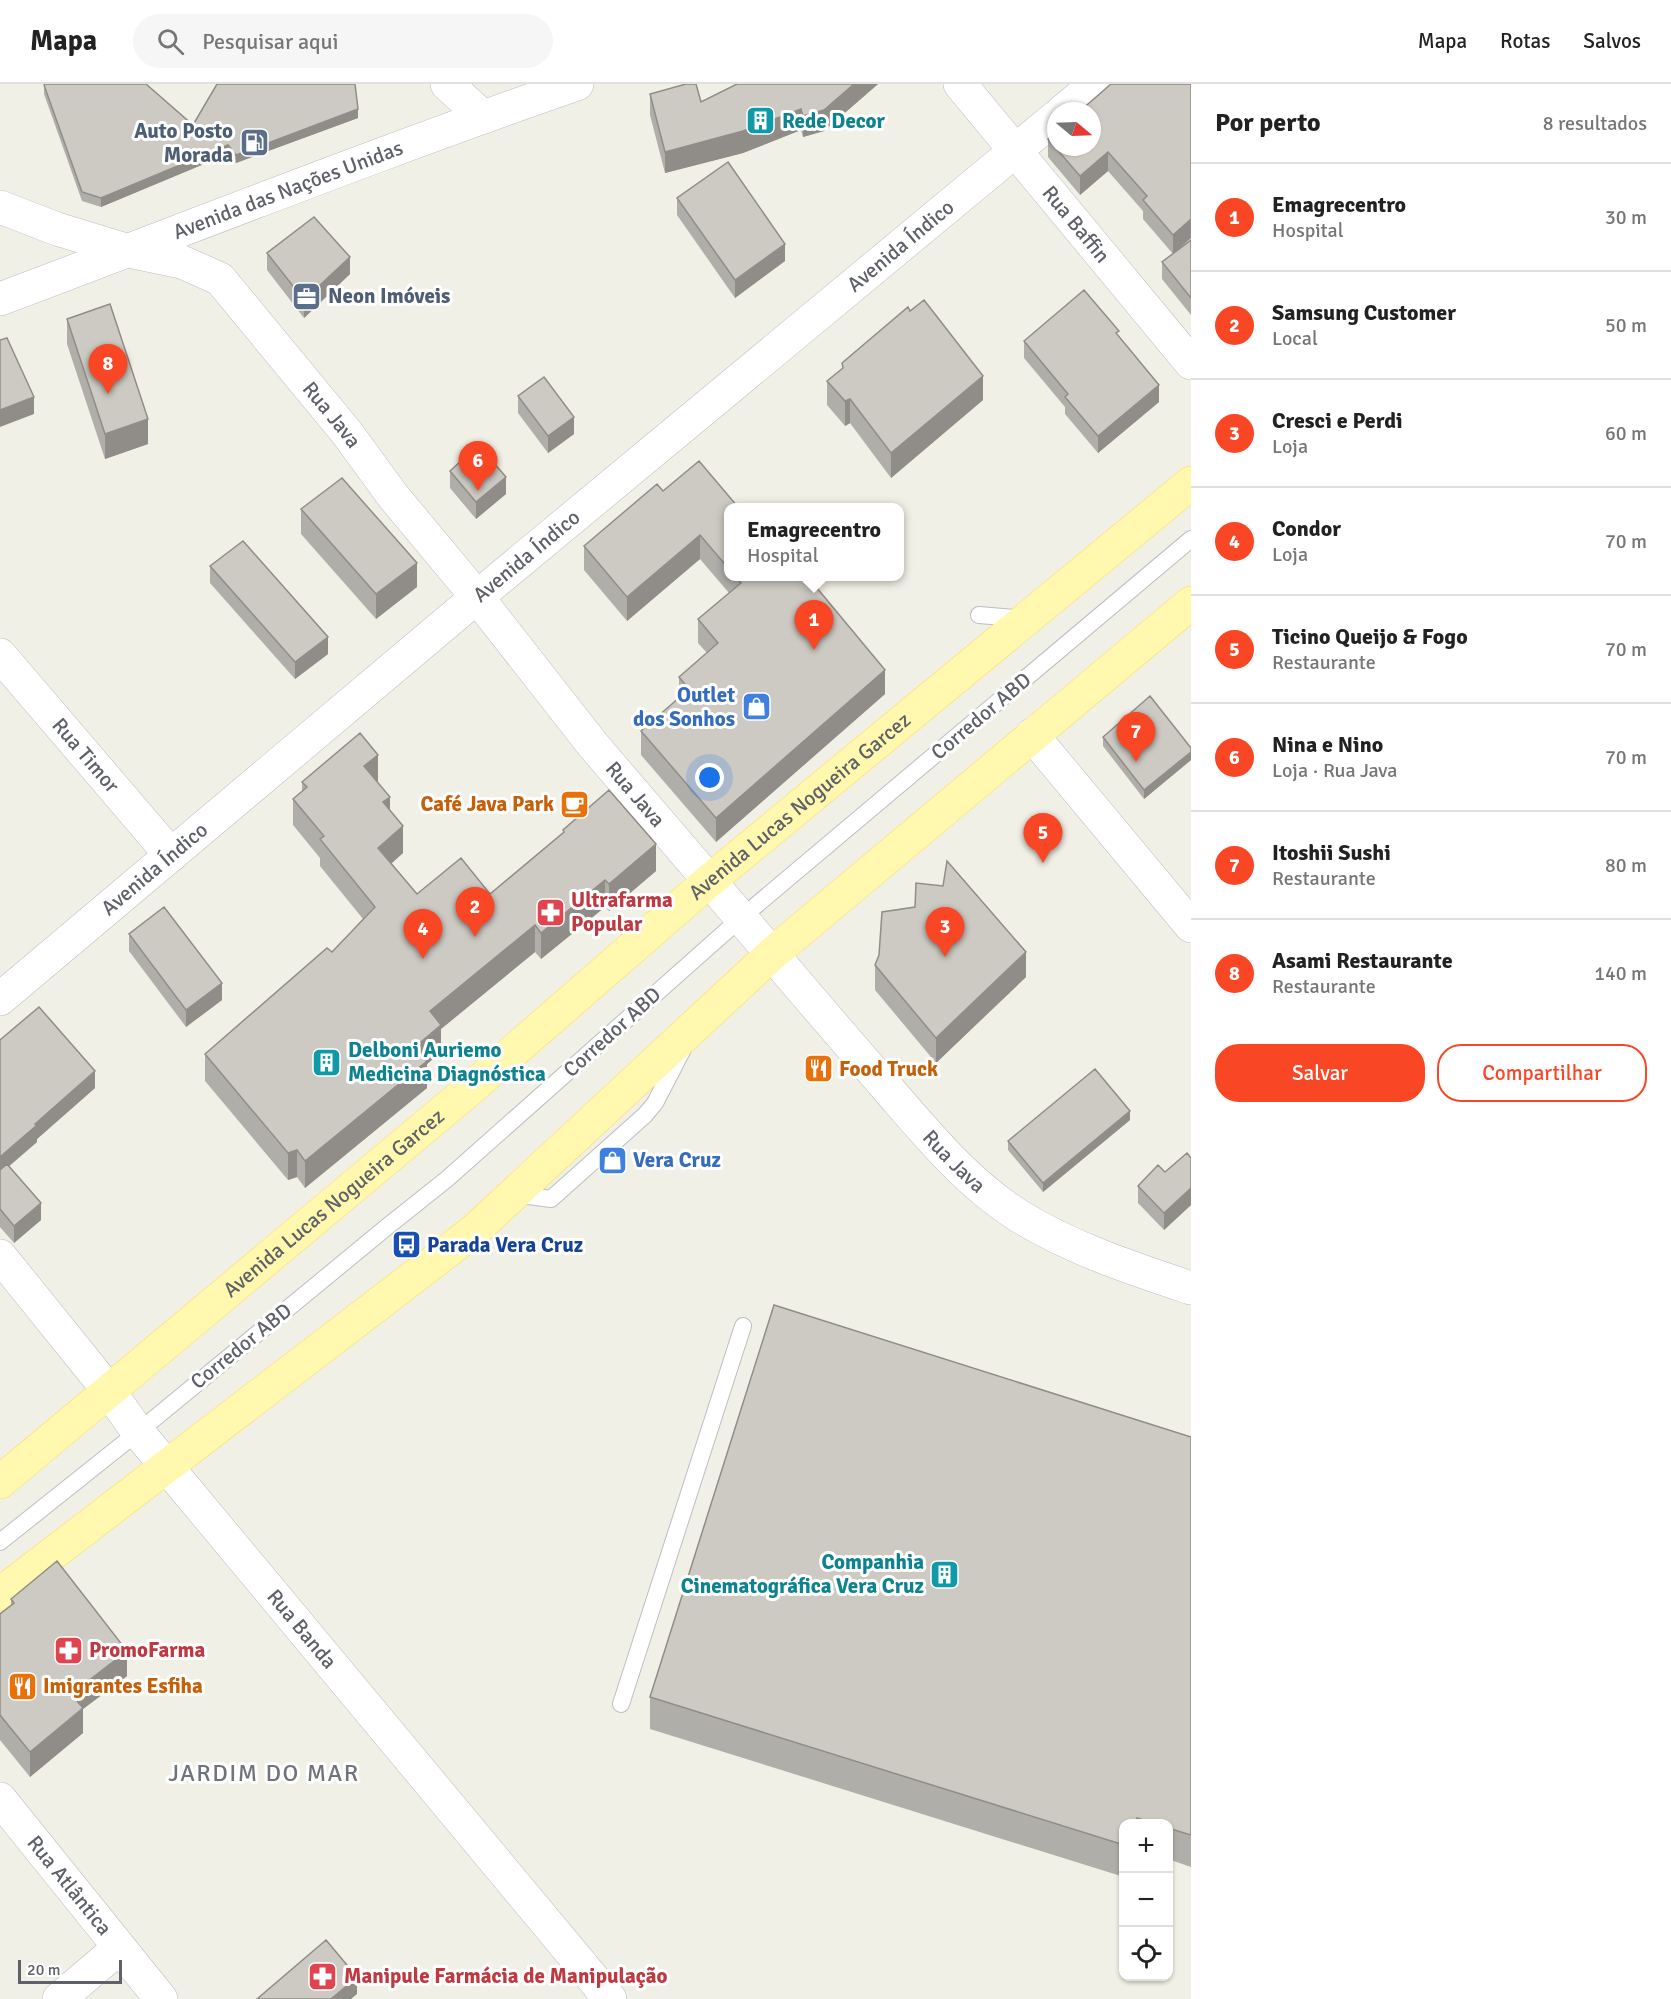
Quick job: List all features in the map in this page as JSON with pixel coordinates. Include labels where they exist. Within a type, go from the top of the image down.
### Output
[{"type":"main road","name":"Avenida Lucas Nogueira Garcez","points":[[0,1482],[470,1089],[709,881],[1191,483]]},
{"type":"main road","points":[[0,1594],[475,1230],[772,954],[1191,603]]},
{"type":"street","points":[[447,84],[483,117]]},
{"type":"street","name":"Avenida das Nações Unidas","points":[[0,299],[250,203],[577,84]]},
{"type":"street","name":"Rua Baffin","points":[[960,84],[1191,363]]},
{"type":"street","points":[[1074,102],[1096,84]]},
{"type":"street","name":"Avenida Índico","points":[[0,999],[477,597],[1047,124]]},
{"type":"street","name":"Rua Java","points":[[0,207],[57,229],[129,251],[182,262],[220,279],[347,433],[393,496],[477,597],[593,745],[938,1146],[988,1193],[1017,1214],[1072,1245],[1191,1288]]},
{"type":"street","name":"Rua Timor","points":[[0,655],[171,855]]},
{"type":"street","points":[[1032,735],[1191,926]]},
{"type":"street","name":"Rua Banda","points":[[0,1256],[109,1391],[138,1432],[610,1999]]},
{"type":"street","name":"Rua Atlântica","points":[[0,1799],[160,1999]]},
{"type":"street","points":[[59,1999],[119,1948]]},
{"type":"lane","name":"Corredor ABD","points":[[0,1542],[447,1179],[741,918],[1191,539]]},
{"type":"lane","points":[[980,615],[1027,619]]},
{"type":"lane","points":[[621,1704],[743,1326]]},
{"type":"building","points":[[45,84],[146,84],[193,125],[217,84],[355,84],[358,109],[236,155],[228,145],[101,198],[82,192]]},
{"type":"building","points":[[686,84],[696,84],[701,102],[737,84],[854,84],[824,110],[803,116],[801,109],[743,131],[665,152],[650,94]]},
{"type":"building","points":[[1111,84],[1191,84],[1191,219],[1173,235],[1143,200],[1147,196],[1108,152],[1080,176],[1063,156],[1101,156],[1101,102],[1090,102]]},
{"type":"building","points":[[728,162],[785,244],[735,280],[677,198]]},
{"type":"building","name":"Neon Imóveis","points":[[314,217],[350,257],[304,300],[267,253]]},
{"type":"building","points":[[1191,240],[1191,298],[1162,262]]},
{"type":"building","points":[[1084,290],[1119,331],[1116,333],[1159,385],[1098,436],[1065,397],[1068,394],[1024,341]]},
{"type":"building","points":[[924,300],[983,376],[891,453],[850,399],[845,401],[827,381],[843,368],[842,363],[908,307],[910,311]]},
{"type":"building","points":[[110,304],[148,419],[105,434],[67,319]]},
{"type":"building","points":[[7,338],[34,397],[0,410],[0,340]]},
{"type":"building","points":[[544,377],[574,417],[548,436],[518,396]]},
{"type":"building","points":[[478,445],[506,477],[476,502],[450,471]]},
{"type":"building","points":[[699,461],[735,503],[724,503],[724,563],[700,535],[627,597],[584,546],[657,484],[663,491]]},
{"type":"building","points":[[342,478],[417,563],[376,594],[301,509]]},
{"type":"building","points":[[243,541],[328,637],[295,662],[210,566]]},
{"type":"building","points":[[739,581],[811,581],[885,670],[716,818],[641,731],[689,689],[679,677],[718,643],[698,619],[741,583]]},
{"type":"building","points":[[1150,696],[1191,748],[1191,752],[1144,790],[1103,737]]},
{"type":"building","points":[[360,733],[378,755],[364,766],[390,797],[383,802],[403,826],[378,848],[417,894],[461,858],[490,894],[564,832],[563,830],[609,790],[656,844],[609,884],[605,880],[541,933],[535,925],[430,1011],[441,1025],[416,1046],[427,1061],[305,1161],[297,1150],[288,1153],[205,1054],[327,948],[332,952],[375,907],[320,839],[324,836],[293,799],[307,787],[302,782]]},
{"type":"building","points":[[947,861],[1026,952],[936,1038],[875,965],[879,955],[882,912],[915,907],[916,883],[943,886]]},
{"type":"building","points":[[164,907],[222,983],[186,1010],[129,934]]},
{"type":"building","points":[[39,1007],[95,1071],[0,1157],[0,1040]]},
{"type":"building","points":[[1095,1069],[1130,1111],[1043,1183],[1008,1141]]},
{"type":"building","points":[[1187,1153],[1191,1158],[1191,1188],[1164,1213],[1138,1186],[1158,1165],[1165,1172]]},
{"type":"building","points":[[7,1164],[41,1203],[14,1226],[0,1209],[0,1170]]},
{"type":"building","name":"Companhia Cinematográfica Vera Cruz","points":[[774,1305],[1191,1437],[1191,1835],[1173,1830],[1173,1819],[1119,1819],[1119,1843],[650,1697]]},
{"type":"building","points":[[57,1561],[127,1651],[71,1694],[83,1708],[30,1752],[0,1715],[0,1614],[14,1603],[11,1599]]},
{"type":"building","points":[[326,1940],[357,1977],[331,1999],[257,1999]]},
{"type":"place","name":"Rede Decor","points":[[761,121]]},
{"type":"place","name":"Auto Posto Morada","points":[[254,143]]},
{"type":"place","name":"Neon Imóveis","points":[[307,296]]},
{"type":"place","name":"Asami Restaurante","points":[[108,394]]},
{"type":"place","name":"Nina e Nino","points":[[478,491]]},
{"type":"place","name":"Emagrecentro","points":[[814,650]]},
{"type":"place","name":"Outlet dos Sonhos","points":[[756,707]]},
{"type":"place","name":"Itoshii Sushi","points":[[1136,762]]},
{"type":"place","name":"Café Java Park","points":[[575,804]]},
{"type":"place","name":"Ticino Queijo & Fogo","points":[[1043,863]]},
{"type":"place","name":"Ultrafarma Popular","points":[[550,912]]},
{"type":"place","name":"Samsung Customer","points":[[475,937]]},
{"type":"place","name":"Cresci e Perdi","points":[[945,957]]},
{"type":"place","name":"Condor","points":[[423,959]]},
{"type":"place","name":"Delboni Auriemo Medicina Diagnóstica","points":[[327,1062]]},
{"type":"place","name":"Food Truck","points":[[818,1069]]},
{"type":"place","name":"Vera Cruz","points":[[612,1160]]},
{"type":"place","name":"Parada Vera Cruz","points":[[406,1245]]},
{"type":"place","name":"Companhia Cinematográfica Vera Cruz","points":[[945,1574]]},
{"type":"place","name":"PromoFarma","points":[[68,1650]]},
{"type":"place","name":"Imigrantes Esfiha","points":[[22,1686]]},
{"type":"place","name":"Manipule Farmácia de Manipulação","points":[[323,1976]]},
{"type":"district","name":"JARDIM DO MAR","points":[[264,1773]]}]
